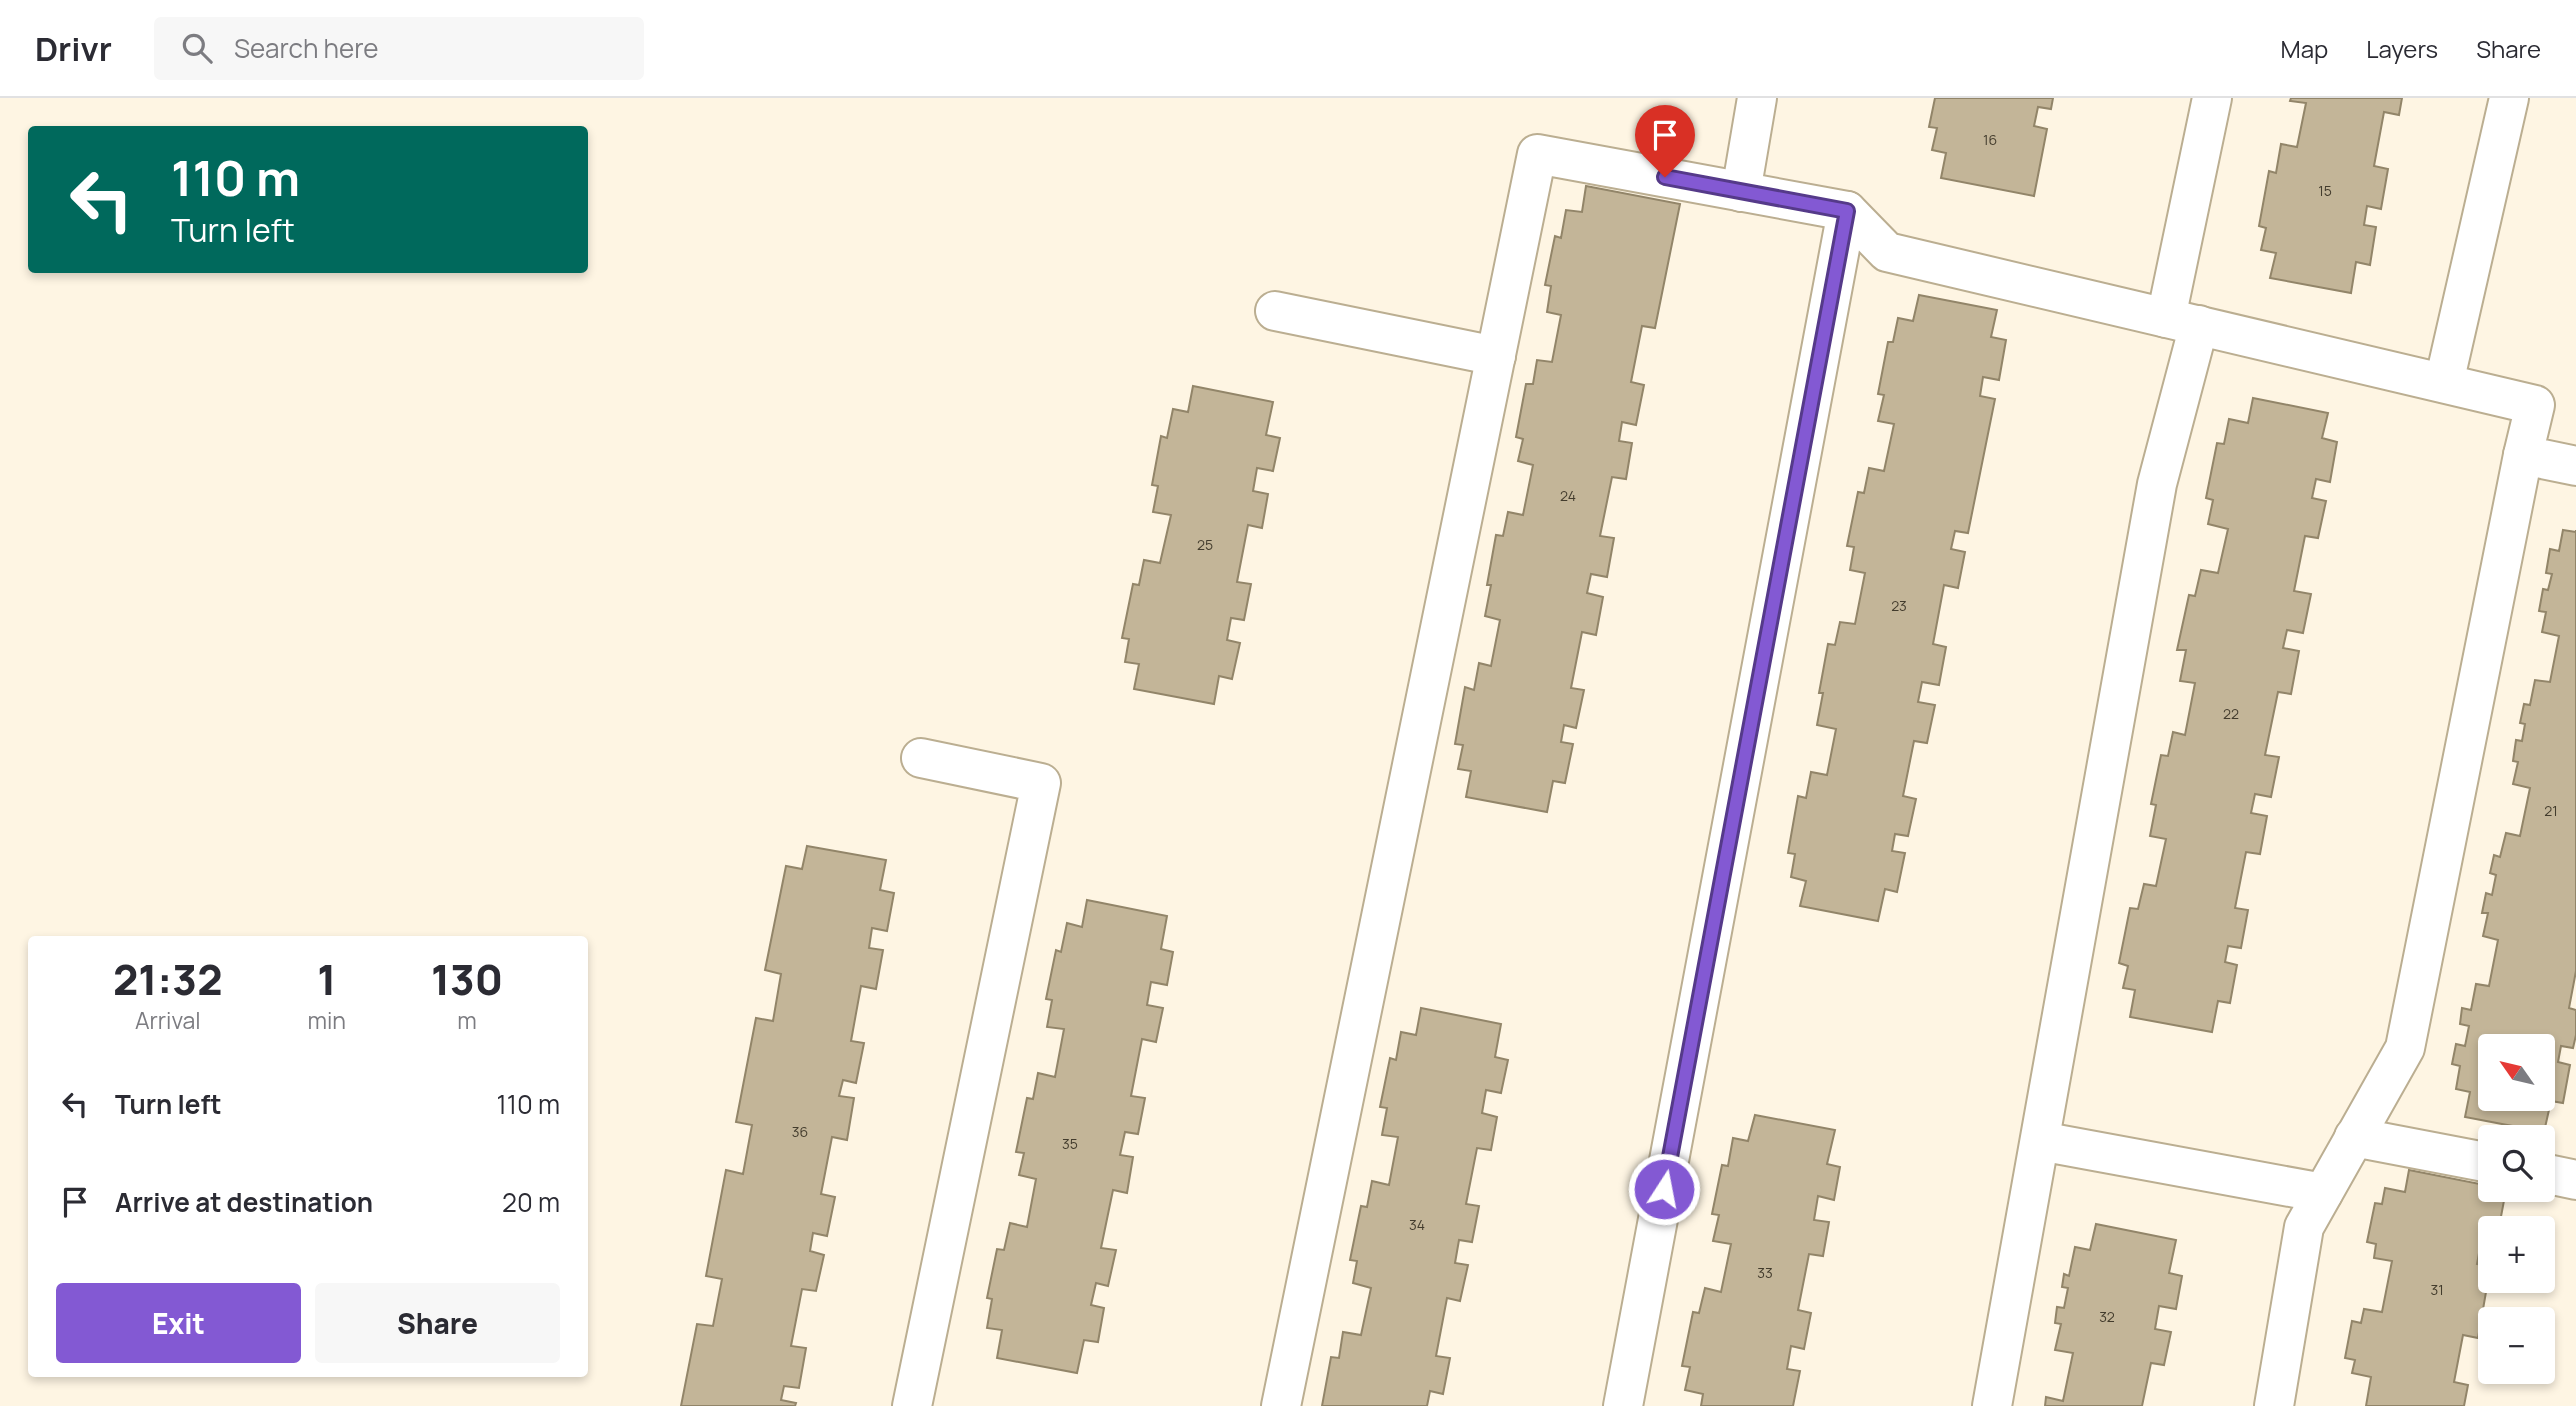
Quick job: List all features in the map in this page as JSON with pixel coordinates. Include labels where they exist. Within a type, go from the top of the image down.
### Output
[{"type":"lane","points":[[1741,192],[1757,98]]},
{"type":"lane","points":[[1992,1406],[2157,484],[2183,322],[2212,98]]},
{"type":"lane","points":[[2444,383],[2509,98]]},
{"type":"lane","points":[[1282,1406],[1537,154],[1847,211],[1887,253],[2535,405],[2405,1048],[2304,1227],[2274,1406]]},
{"type":"lane","points":[[1623,1406],[1847,211]]},
{"type":"lane","points":[[1275,311],[1496,356]]},
{"type":"lane","points":[[2523,455],[2576,466]]},
{"type":"lane","points":[[912,1406],[1041,783],[921,758]]},
{"type":"lane","points":[[2354,1137],[2478,1161]]},
{"type":"lane","points":[[2040,1141],[2323,1193]]},
{"type":"lane","points":[[2555,1176],[2576,1180]]},
{"type":"building","points":[[1935,98],[2053,98],[2051,109],[2038,107],[2034,126],[2047,129],[2034,196],[1941,178],[1946,153],[1932,150],[1937,128],[1929,127]]},
{"type":"building","points":[[2291,98],[2402,98],[2399,115],[2384,112],[2374,166],[2388,169],[2381,209],[2367,206],[2364,225],[2376,227],[2370,265],[2356,262],[2351,293],[2270,278],[2276,253],[2261,250],[2266,228],[2259,226],[2269,171],[2276,173],[2281,144],[2297,147],[2306,103],[2290,101]]},
{"type":"building","points":[[1586,186],[1680,204],[1655,328],[1642,326],[1631,382],[1644,385],[1636,425],[1622,422],[1619,441],[1632,443],[1626,479],[1612,477],[1600,536],[1614,538],[1607,577],[1591,574],[1587,593],[1603,597],[1596,635],[1582,632],[1571,688],[1584,690],[1576,728],[1564,725],[1561,742],[1573,744],[1565,783],[1553,781],[1547,812],[1466,797],[1471,771],[1458,769],[1463,745],[1455,744],[1465,687],[1474,690],[1479,663],[1491,666],[1500,620],[1485,616],[1491,585],[1487,585],[1496,535],[1503,536],[1508,512],[1523,515],[1533,465],[1518,461],[1523,439],[1516,437],[1526,384],[1533,384],[1537,360],[1552,362],[1561,315],[1547,312],[1551,286],[1545,285],[1555,236],[1561,238],[1566,210],[1582,212]]},
{"type":"building","points":[[1919,295],[1997,310],[1991,337],[2006,340],[1999,380],[1983,377],[1980,396],[1995,399],[1968,533],[1955,531],[1951,549],[1965,552],[1958,588],[1944,585],[1933,644],[1946,647],[1939,685],[1922,682],[1918,702],[1935,705],[1927,743],[1914,741],[1903,796],[1916,799],[1908,836],[1895,834],[1892,851],[1905,853],[1897,892],[1885,889],[1878,921],[1800,906],[1806,881],[1791,877],[1795,854],[1788,853],[1798,796],[1806,798],[1811,772],[1827,775],[1836,729],[1817,725],[1823,693],[1819,693],[1828,644],[1835,645],[1840,622],[1855,624],[1865,573],[1850,570],[1854,547],[1847,546],[1858,492],[1864,493],[1869,468],[1884,471],[1894,424],[1878,421],[1884,395],[1878,394],[1888,342],[1893,342],[1898,318],[1913,321]]},
{"type":"building","points":[[1193,386],[1273,402],[1266,435],[1280,438],[1273,471],[1257,468],[1253,491],[1268,494],[1262,528],[1248,525],[1237,582],[1251,584],[1244,620],[1231,618],[1227,640],[1240,643],[1232,679],[1219,676],[1214,704],[1134,689],[1139,664],[1125,662],[1129,639],[1122,638],[1133,584],[1139,585],[1144,560],[1160,563],[1171,515],[1153,512],[1158,486],[1152,485],[1161,436],[1167,438],[1173,409],[1188,412]]},
{"type":"building","points":[[2253,398],[2328,413],[2322,438],[2337,442],[2330,482],[2316,479],[2312,498],[2326,501],[2318,538],[2305,536],[2294,591],[2311,594],[2303,633],[2287,630],[2283,648],[2299,651],[2291,694],[2278,692],[2265,755],[2279,757],[2271,797],[2255,794],[2251,813],[2267,816],[2260,854],[2246,852],[2235,908],[2248,910],[2241,948],[2228,946],[2225,962],[2237,965],[2230,1003],[2218,1001],[2212,1032],[2130,1017],[2135,990],[2123,988],[2128,966],[2119,963],[2130,908],[2138,909],[2144,884],[2156,886],[2166,839],[2150,836],[2156,805],[2151,804],[2161,755],[2168,756],[2173,732],[2185,735],[2195,683],[2180,681],[2186,650],[2177,650],[2189,595],[2195,596],[2201,570],[2218,573],[2228,529],[2208,524],[2213,500],[2206,498],[2217,443],[2224,444],[2229,419],[2248,423]]},
{"type":"building","points":[[2563,530],[2576,532],[2576,971],[2569,1008],[2576,1010],[2576,1035],[2573,1048],[2561,1046],[2558,1062],[2570,1065],[2563,1103],[2555,1102],[2555,1034],[2478,1034],[2478,1111],[2549,1111],[2546,1125],[2507,1125],[2465,1117],[2470,1092],[2456,1089],[2460,1066],[2452,1064],[2456,1044],[2465,1046],[2469,1026],[2460,1024],[2462,1008],[2471,1010],[2476,984],[2489,986],[2498,940],[2483,936],[2488,913],[2482,913],[2486,893],[2492,895],[2496,875],[2490,873],[2494,855],[2500,857],[2506,833],[2520,836],[2530,788],[2513,784],[2518,762],[2513,761],[2516,740],[2522,741],[2525,724],[2520,723],[2524,704],[2530,705],[2535,680],[2550,682],[2559,636],[2542,632],[2546,612],[2539,611],[2543,589],[2548,590],[2552,574],[2546,573],[2550,549],[2559,551]]},
{"type":"building","points":[[807,846],[886,860],[880,890],[894,893],[887,931],[872,928],[869,948],[883,950],[876,989],[861,986],[851,1041],[864,1043],[856,1083],[843,1080],[839,1096],[854,1098],[847,1140],[832,1137],[821,1194],[835,1197],[827,1236],[813,1233],[810,1251],[824,1255],[816,1291],[802,1289],[791,1346],[806,1348],[799,1388],[784,1386],[781,1400],[796,1403],[795,1406],[681,1406],[697,1324],[713,1326],[722,1279],[706,1276],[726,1170],[743,1174],[752,1125],[736,1122],[756,1018],[773,1021],[781,974],[765,970],[786,866],[802,869]]},
{"type":"building","points":[[1087,900],[1167,916],[1161,949],[1173,952],[1167,985],[1151,982],[1147,1005],[1163,1008],[1156,1042],[1142,1039],[1131,1096],[1145,1098],[1138,1134],[1125,1132],[1120,1155],[1133,1157],[1127,1193],[1113,1190],[1101,1248],[1116,1250],[1108,1286],[1096,1283],[1091,1305],[1104,1308],[1098,1342],[1084,1340],[1077,1373],[997,1358],[1002,1330],[987,1328],[992,1299],[987,1298],[997,1249],[1004,1250],[1010,1223],[1027,1227],[1036,1179],[1019,1175],[1024,1153],[1016,1152],[1027,1098],[1033,1099],[1038,1073],[1055,1077],[1064,1029],[1047,1027],[1052,1000],[1046,999],[1056,950],[1061,952],[1067,923],[1082,927]]},
{"type":"building","points":[[1421,1008],[1501,1024],[1495,1057],[1508,1060],[1501,1093],[1486,1090],[1482,1113],[1497,1117],[1491,1150],[1477,1148],[1466,1204],[1479,1206],[1472,1242],[1459,1240],[1455,1263],[1468,1265],[1460,1301],[1447,1298],[1436,1356],[1450,1358],[1443,1394],[1430,1391],[1427,1406],[1322,1406],[1331,1357],[1339,1358],[1343,1332],[1361,1335],[1371,1288],[1353,1283],[1357,1261],[1350,1260],[1361,1206],[1367,1207],[1372,1181],[1389,1185],[1398,1137],[1382,1135],[1387,1108],[1380,1107],[1390,1058],[1396,1060],[1401,1032],[1416,1035]]},
{"type":"building","points":[[1755,1115],[1835,1130],[1827,1164],[1840,1167],[1834,1200],[1818,1196],[1814,1220],[1829,1222],[1823,1256],[1809,1254],[1798,1310],[1811,1313],[1804,1349],[1791,1346],[1787,1369],[1800,1371],[1793,1406],[1701,1406],[1703,1394],[1685,1390],[1690,1367],[1682,1366],[1693,1312],[1699,1313],[1705,1288],[1721,1292],[1731,1244],[1713,1241],[1719,1215],[1712,1214],[1722,1165],[1728,1166],[1733,1138],[1748,1141]]},
{"type":"building","points":[[2409,1170],[2478,1184],[2478,1202],[2504,1202],[2501,1216],[2478,1216],[2478,1293],[2486,1293],[2483,1307],[2478,1307],[2478,1338],[2463,1335],[2454,1382],[2468,1385],[2464,1406],[2366,1406],[2371,1377],[2352,1373],[2355,1360],[2345,1358],[2352,1321],[2361,1323],[2364,1309],[2382,1312],[2392,1261],[2374,1258],[2376,1244],[2367,1242],[2375,1203],[2382,1204],[2385,1188],[2405,1192]]},
{"type":"building","points":[[2096,1224],[2176,1240],[2169,1273],[2182,1276],[2176,1309],[2159,1306],[2155,1329],[2171,1332],[2164,1365],[2151,1363],[2142,1406],[2045,1406],[2046,1397],[2063,1401],[2073,1353],[2055,1350],[2061,1324],[2055,1323],[2057,1307],[2064,1308],[2068,1288],[2062,1287],[2064,1274],[2069,1276],[2075,1247],[2090,1250]]},
{"type":"route","points":[[1664,1189],[1847,211],[1665,177]]}]
